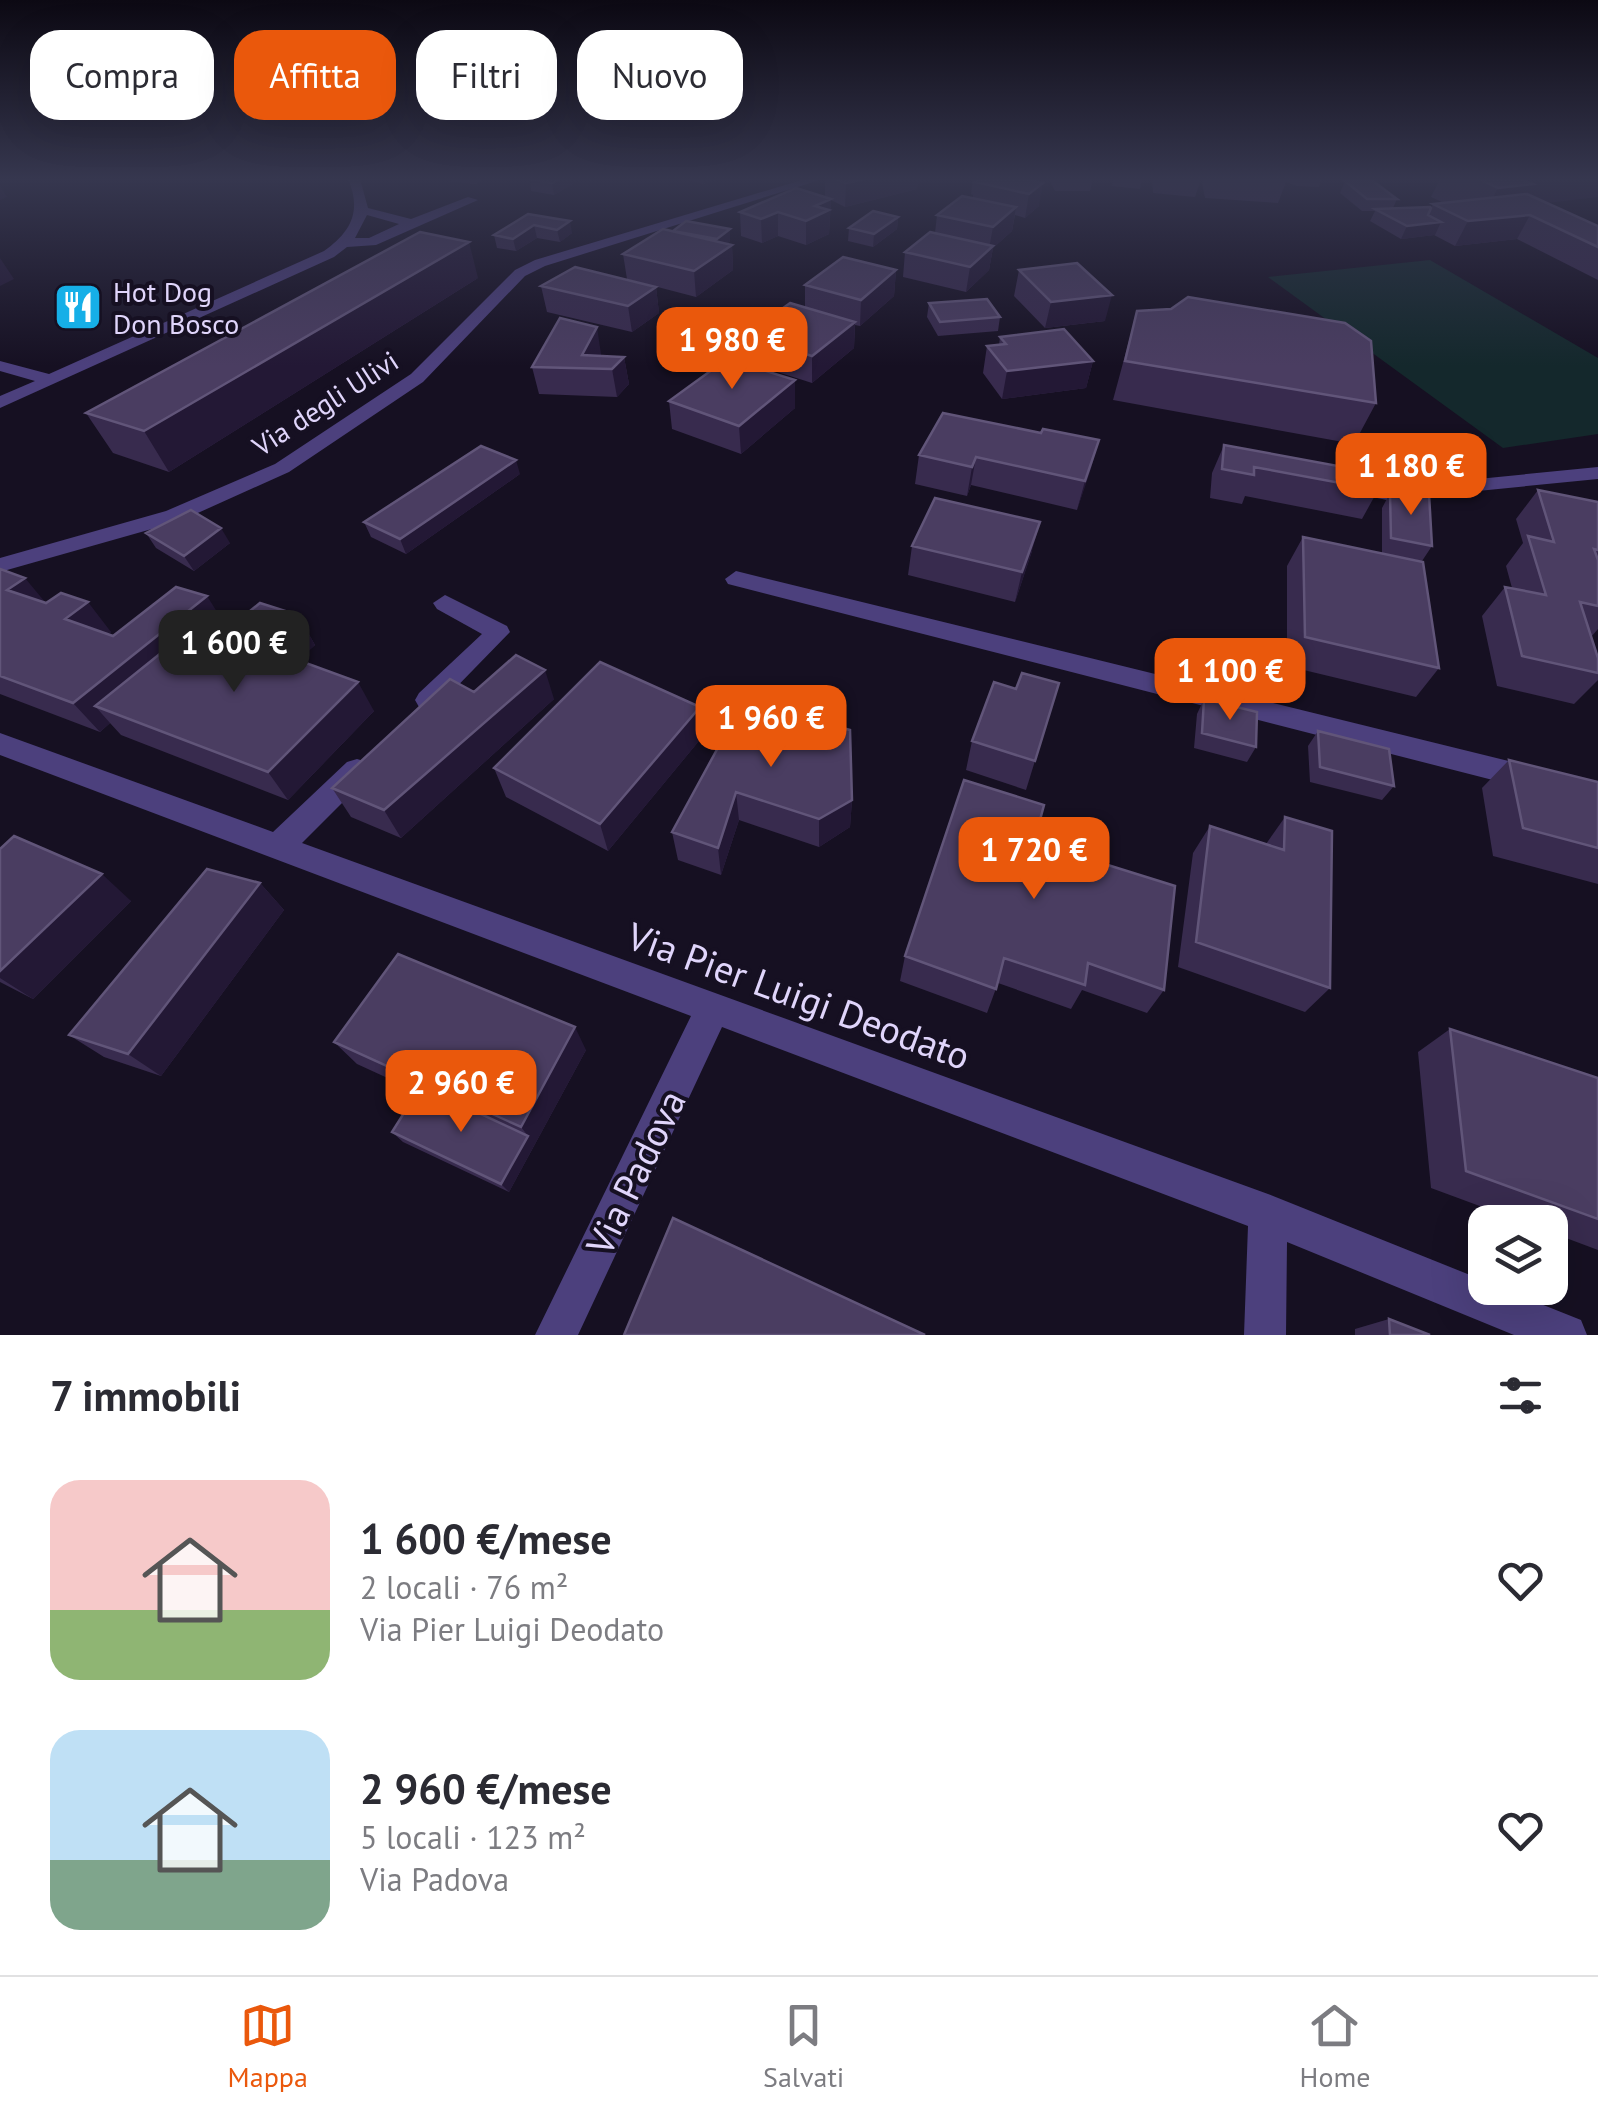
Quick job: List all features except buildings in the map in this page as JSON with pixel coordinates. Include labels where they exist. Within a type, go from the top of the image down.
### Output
[{"type":"street","points":[[0,403],[314,263],[347,241]]},
{"type":"street","points":[[345,244],[373,241]]},
{"type":"street","name":"Via degli Ulivi","points":[[0,564],[172,516],[282,468],[417,378],[520,273],[614,241]]},
{"type":"street","points":[[0,366],[51,380]]},
{"type":"street","points":[[1331,483],[1386,494],[1598,473]]},
{"type":"street","points":[[736,579],[1598,794]]},
{"type":"street","points":[[413,715],[498,632],[445,603]]},
{"type":"street","name":"Via Pier Luigi Deodato","points":[[0,744],[1268,1214],[1566,1335]]},
{"type":"street","points":[[278,847],[371,756]]},
{"type":"street","name":"Via Padova","points":[[556,1335],[714,1008]]},
{"type":"street","points":[[1266,1335],[1268,1214]]},
{"type":"green space","points":[[1430,260],[1598,358],[1598,434],[1503,448],[1268,277]]},
{"type":"place","name":"Hot Dog Don Bosco","points":[[78,307]]}]
